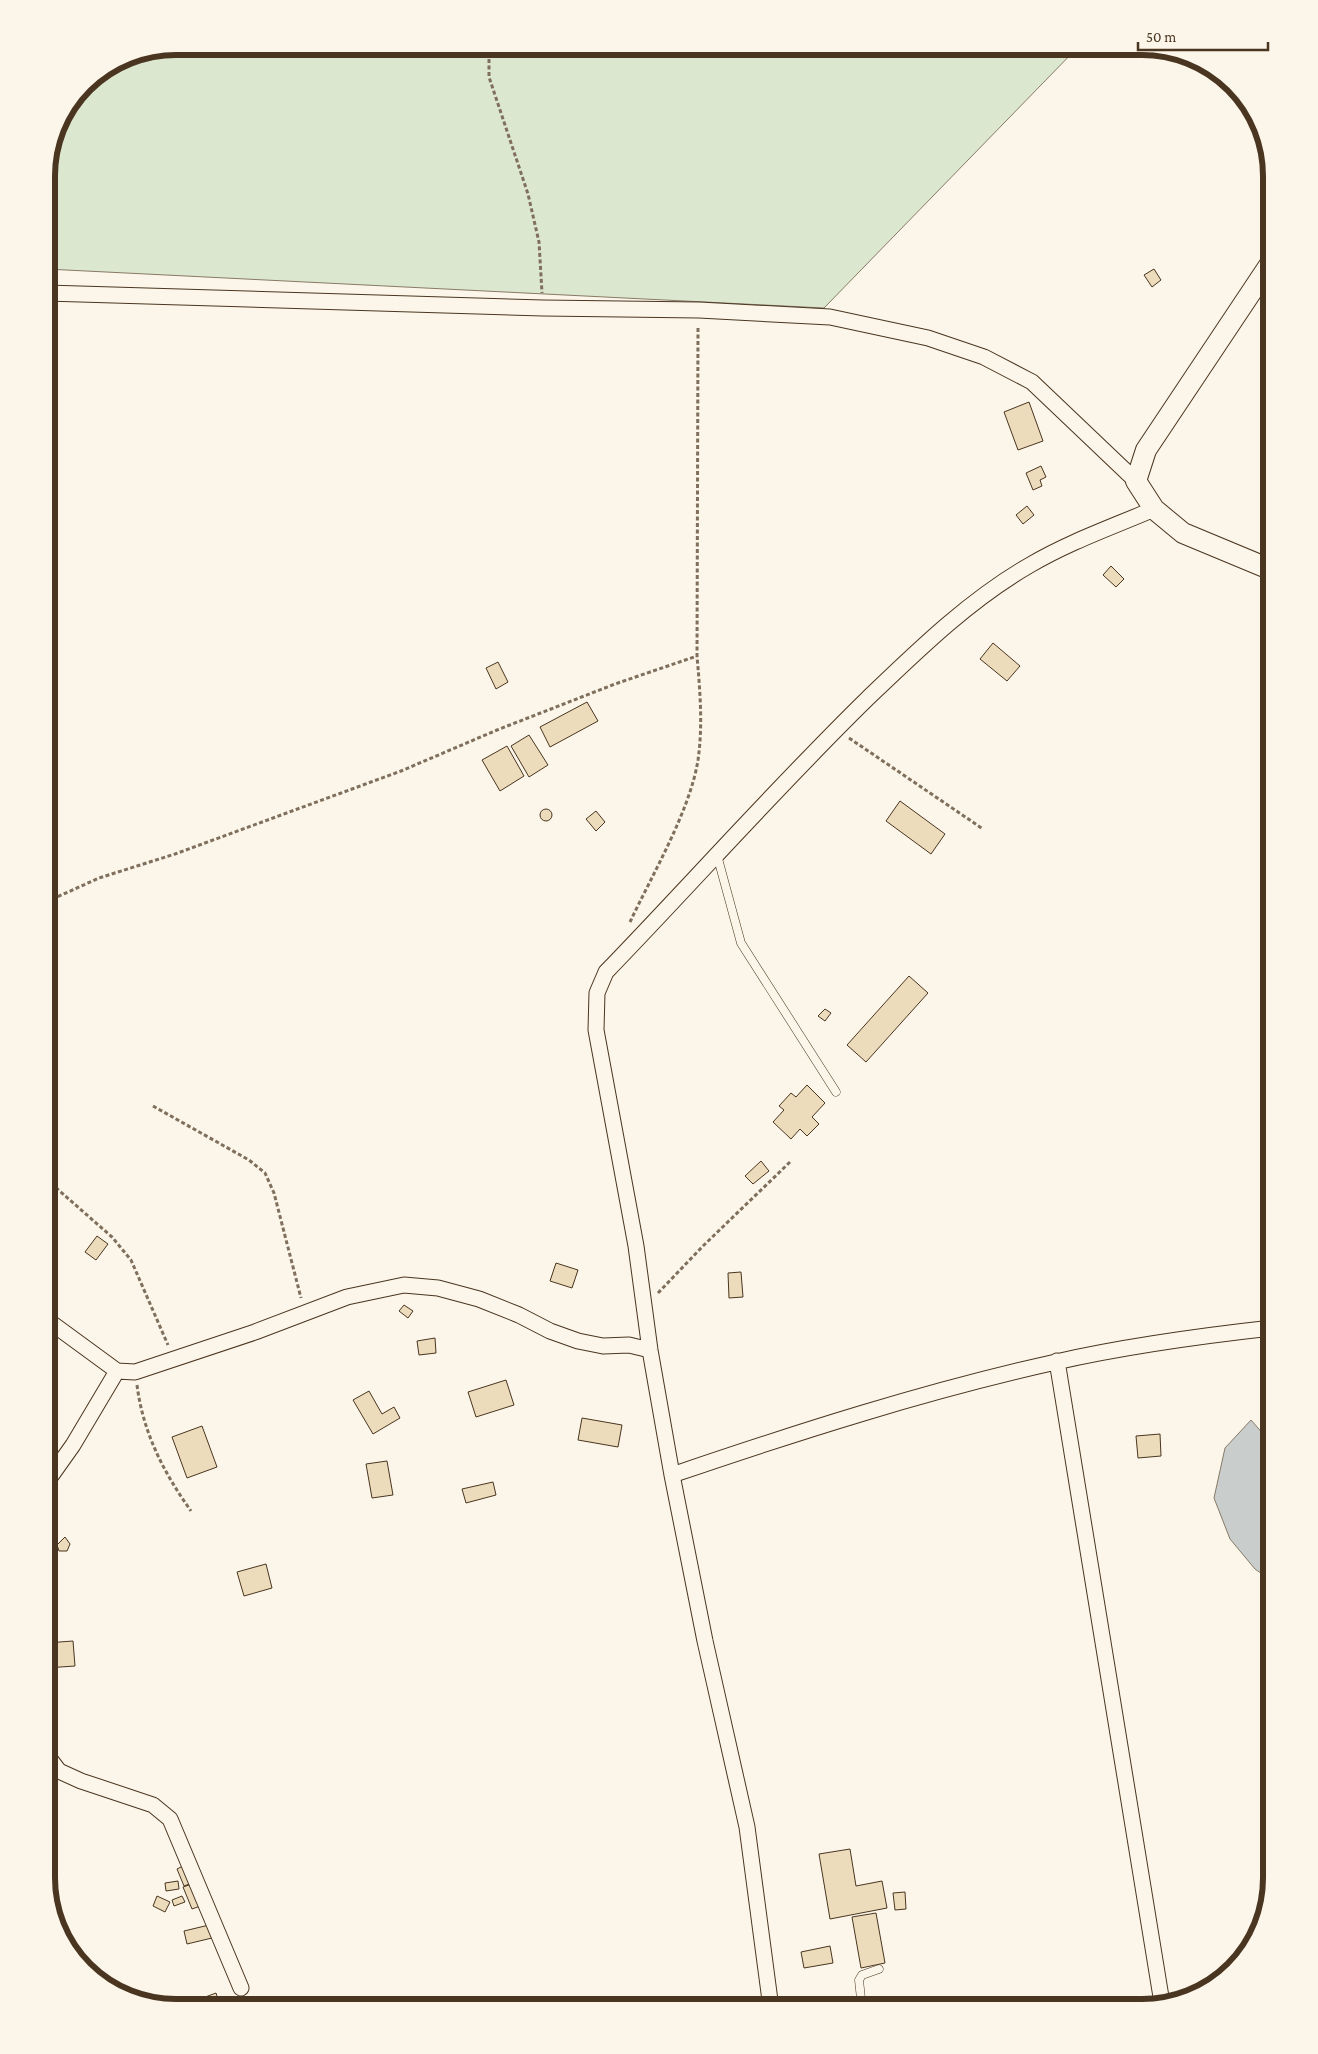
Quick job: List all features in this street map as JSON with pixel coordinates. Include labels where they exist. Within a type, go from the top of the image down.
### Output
[{"type":"street","points":[[1136,481],[1146,450],[1263,274]]},
{"type":"street","points":[[55,293],[543,308],[699,310],[830,317],[928,338],[984,357],[1032,382],[1136,481],[1154,509],[1183,533],[1263,566]]},
{"type":"street","points":[[770,1999],[747,1827],[705,1641],[672,1475],[650,1350],[636,1246],[596,1030],[597,993],[606,972],[836,730],[958,614],[1029,565],[1066,546],[1154,509]]},
{"type":"street","points":[[55,1326],[117,1371],[135,1372],[347,1296],[404,1285],[438,1288],[479,1299],[519,1315],[550,1332],[578,1341],[603,1346],[629,1345],[650,1350]]},
{"type":"street","points":[[672,1475],[738,1452],[961,1385],[1057,1361],[1212,1335],[1263,1329]]},
{"type":"street","points":[[1057,1361],[1161,1998]]},
{"type":"street","points":[[55,1470],[73,1445],[117,1371]]},
{"type":"street","points":[[55,1766],[59,1771],[81,1781],[153,1805],[170,1819],[241,1988]]},
{"type":"lane","points":[[717,855],[741,943],[836,1092]]},
{"type":"lane","points":[[861,1999],[859,1980],[862,1975],[879,1969]]},
{"type":"path","points":[[489,55],[489,77],[528,194],[539,242],[543,308]]},
{"type":"path","points":[[626,930],[681,816],[698,761],[702,703],[697,656],[699,310]]},
{"type":"path","points":[[55,898],[99,878],[175,854],[400,771],[506,726],[615,684],[697,656]]},
{"type":"path","points":[[836,730],[983,829]]},
{"type":"path","points":[[153,1106],[249,1160],[265,1173],[274,1193],[304,1313]]},
{"type":"path","points":[[644,1308],[790,1162]]},
{"type":"path","points":[[55,1187],[112,1237],[131,1260],[174,1359]]},
{"type":"path","points":[[135,1372],[142,1414],[154,1446],[168,1479],[191,1511]]},
{"type":"green space","points":[[168,55],[1070,55],[824,308],[55,269],[55,168],[57,152],[71,115],[90,90],[115,71],[130,64],[152,57]]},
{"type":"shaded area","points":[[1251,1420],[1263,1434],[1263,1575],[1255,1569],[1230,1539],[1214,1498],[1225,1448]]},
{"type":"building","points":[[1154,269],[1161,280],[1152,287],[1144,275]]},
{"type":"building","points":[[1029,402],[1043,441],[1018,450],[1004,412]]},
{"type":"building","points":[[1041,466],[1046,477],[1040,480],[1042,486],[1033,490],[1026,473]]},
{"type":"building","points":[[1027,506],[1034,515],[1023,524],[1016,515]]},
{"type":"building","points":[[1111,566],[1124,579],[1116,587],[1103,575]]},
{"type":"building","points":[[993,643],[1020,666],[1007,681],[980,659]]},
{"type":"building","points":[[498,662],[508,682],[496,689],[486,668]]},
{"type":"building","points":[[587,702],[598,721],[550,747],[540,727]]},
{"type":"building","points":[[529,735],[548,765],[529,777],[511,746]]},
{"type":"building","points":[[507,746],[524,776],[500,791],[482,760]]},
{"type":"building","points":[[900,801],[945,834],[931,854],[886,821]]},
{"type":"building","points":[[544,809],[548,809],[552,815],[548,821],[544,821],[540,817],[540,813]]},
{"type":"building","points":[[596,811],[605,822],[596,831],[586,819]]},
{"type":"building","points":[[909,976],[928,993],[866,1062],[847,1045]]},
{"type":"building","points":[[825,1009],[831,1013],[825,1021],[818,1016]]},
{"type":"building","points":[[807,1085],[825,1103],[812,1117],[819,1124],[807,1136],[800,1129],[791,1139],[773,1122],[784,1110],[779,1106],[791,1093],[796,1097]]},
{"type":"building","points":[[761,1161],[769,1171],[753,1184],[745,1176]]},
{"type":"building","points":[[97,1236],[108,1244],[96,1260],[85,1252]]},
{"type":"building","points":[[556,1263],[578,1270],[572,1288],[550,1281]]},
{"type":"building","points":[[741,1272],[743,1297],[729,1298],[728,1273]]},
{"type":"building","points":[[404,1305],[413,1311],[408,1318],[399,1311]]},
{"type":"building","points":[[435,1338],[436,1353],[419,1355],[417,1341]]},
{"type":"building","points":[[506,1380],[514,1405],[476,1417],[468,1392]]},
{"type":"building","points":[[369,1391],[382,1414],[394,1407],[400,1418],[373,1434],[353,1400]]},
{"type":"building","points":[[582,1418],[622,1425],[618,1447],[578,1440]]},
{"type":"building","points":[[202,1426],[217,1467],[187,1478],[172,1437]]},
{"type":"building","points":[[1160,1434],[1161,1456],[1138,1458],[1136,1436]]},
{"type":"building","points":[[387,1461],[393,1495],[372,1498],[366,1464]]},
{"type":"building","points":[[493,1482],[496,1495],[466,1503],[462,1489]]},
{"type":"building","points":[[65,1537],[70,1544],[67,1551],[59,1551],[57,1545]]},
{"type":"building","points":[[266,1564],[272,1588],[244,1596],[237,1572]]},
{"type":"building","points":[[73,1641],[75,1666],[55,1667],[55,1642]]},
{"type":"building","points":[[850,1849],[856,1886],[882,1881],[887,1908],[830,1919],[819,1854]]},
{"type":"building","points":[[185,1865],[192,1883],[184,1886],[177,1869]]},
{"type":"building","points":[[178,1881],[179,1889],[166,1891],[165,1883]]},
{"type":"building","points":[[195,1883],[203,1905],[192,1909],[183,1887]]},
{"type":"building","points":[[905,1892],[906,1909],[895,1910],[893,1893]]},
{"type":"building","points":[[157,1896],[170,1902],[165,1912],[153,1906]]},
{"type":"building","points":[[182,1896],[185,1902],[174,1906],[172,1900]]},
{"type":"building","points":[[876,1913],[885,1963],[861,1968],[852,1917]]},
{"type":"building","points":[[209,1925],[212,1938],[187,1944],[184,1931]]},
{"type":"building","points":[[830,1946],[833,1963],[804,1968],[801,1952]]},
{"type":"building","points":[[216,1993],[218,1999],[200,1999]]}]
